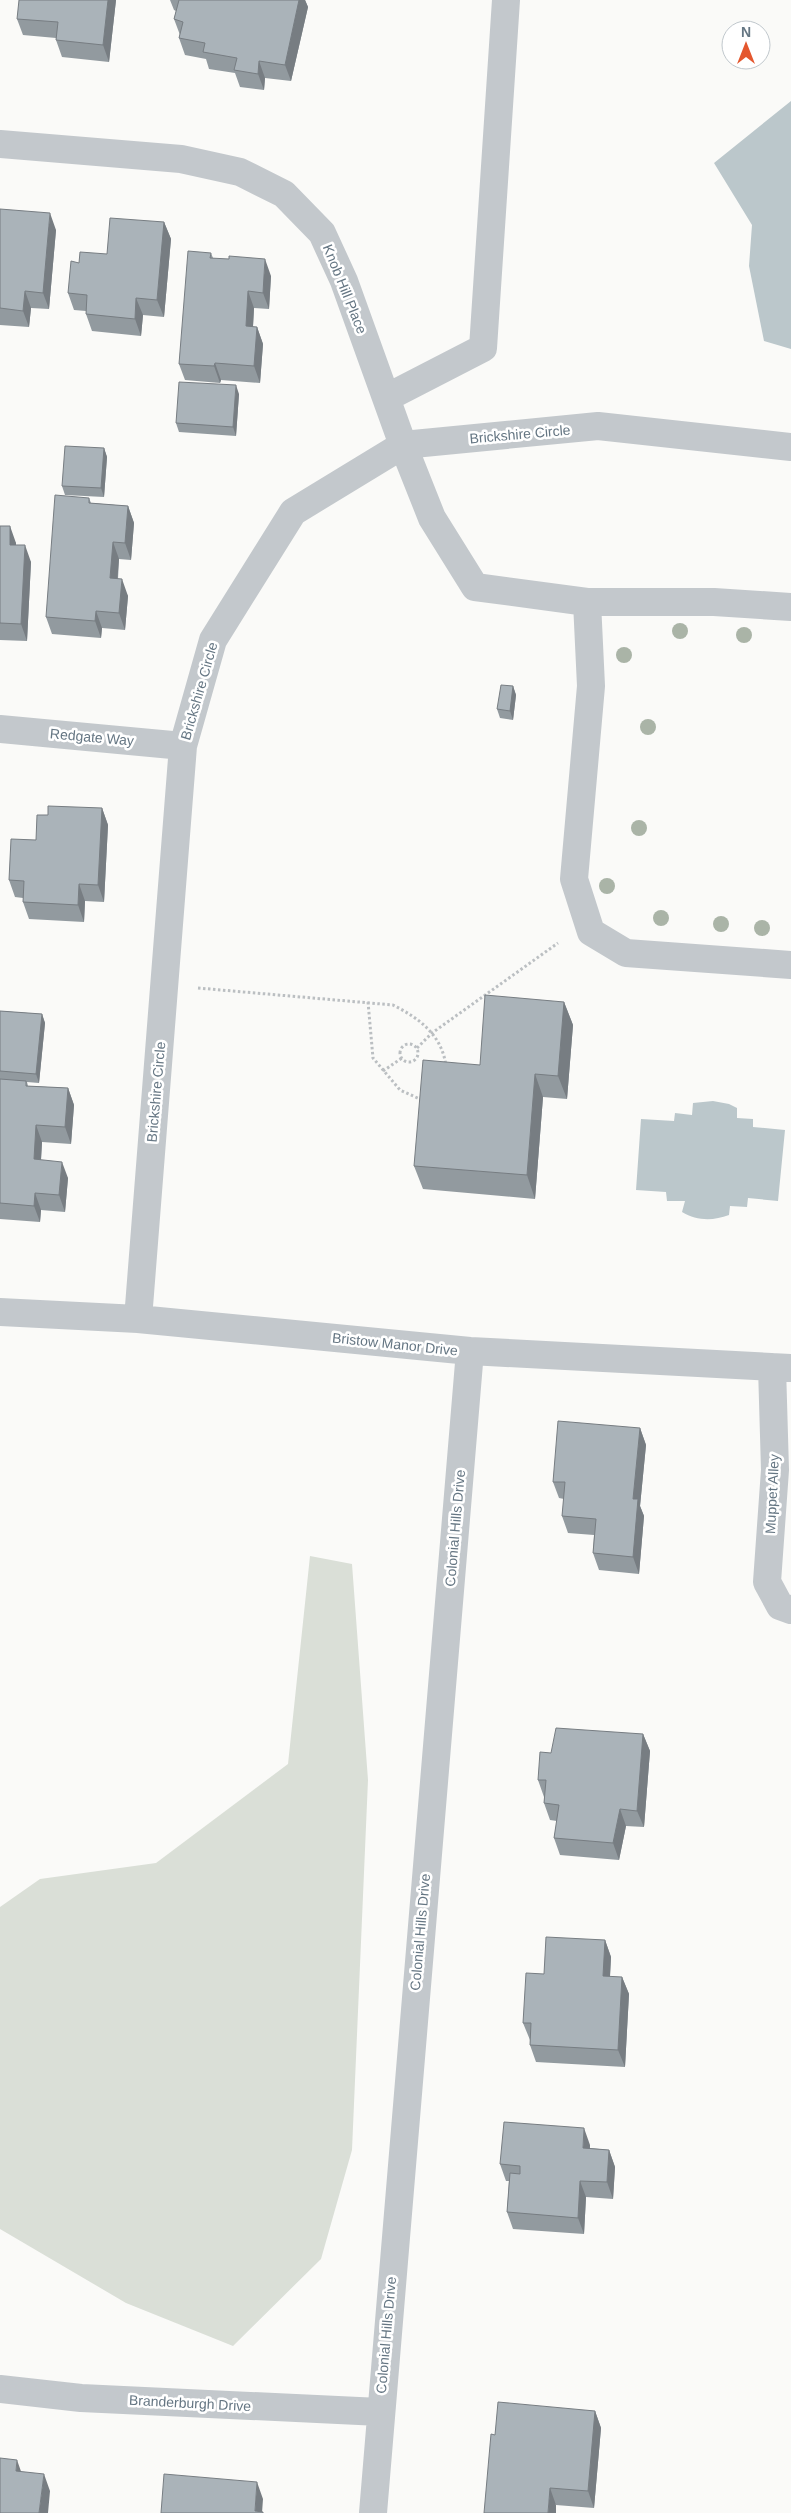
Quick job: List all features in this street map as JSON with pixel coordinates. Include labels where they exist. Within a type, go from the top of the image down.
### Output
[{"type":"street","points":[[386,398],[483,348],[506,0]]},
{"type":"street","name":"Knob Hill Place","points":[[0,144],[181,159],[240,172],[284,194],[322,233],[344,281],[403,445],[432,518],[475,587],[587,602]]},
{"type":"street","name":"Brickshire Circle","points":[[138,1319],[184,746],[213,640],[293,512],[403,445],[598,426],[791,446]]},
{"type":"street","points":[[791,608],[714,602],[587,602],[591,686],[574,879],[591,932],[626,953],[791,965]]},
{"type":"street","name":"Redgate Way","points":[[0,728],[184,746]]},
{"type":"street","name":"Bristow Manor Drive","points":[[0,1312],[138,1319],[470,1351],[781,1368]]},
{"type":"street","name":"Colonial Hills Drive","points":[[373,2513],[470,1351]]},
{"type":"street","name":"Muppet Alley","points":[[781,1368],[767,1582],[780,1606],[791,1610]]},
{"type":"street","name":"Branderburgh Drive","points":[[0,2389],[81,2398],[380,2412]]},
{"type":"path","points":[[417,1048],[412,1044],[404,1046],[400,1053],[402,1058],[407,1062],[413,1061],[417,1057],[417,1048],[432,1033],[588,922]]},
{"type":"path","points":[[165,985],[393,1005],[416,1017],[432,1033],[444,1052],[447,1073]]},
{"type":"path","points":[[368,1002],[373,1058],[400,1090],[430,1101]]},
{"type":"path","points":[[383,1071],[402,1058]]},
{"type":"shaded area","points":[[791,101],[791,349],[764,341],[749,266],[752,225],[714,163]]},
{"type":"shaded area","points":[[713,1101],[729,1104],[737,1108],[737,1118],[753,1119],[753,1127],[785,1130],[778,1201],[748,1198],[747,1207],[730,1206],[729,1215],[705,1219],[693,1217],[682,1212],[685,1201],[667,1201],[666,1192],[636,1190],[641,1119],[674,1121],[675,1113],[692,1115],[693,1103]]},
{"type":"shaded area","points":[[310,1556],[352,1564],[368,1780],[352,2150],[321,2259],[233,2346],[126,2303],[0,2229],[0,1907],[40,1879],[156,1863],[288,1764]]},
{"type":"building","points":[[19,0],[108,0],[103,45],[56,40],[58,22],[17,19]]},
{"type":"building","points":[[179,0],[299,0],[285,65],[259,61],[258,74],[234,70],[237,58],[203,52],[205,43],[179,38],[183,22],[174,19]]},
{"type":"building","points":[[0,209],[50,213],[43,293],[25,291],[23,311],[0,308]]},
{"type":"building","points":[[110,218],[164,222],[157,300],[136,298],[135,319],[86,314],[87,295],[68,293],[71,261],[79,263],[80,252],[107,254]]},
{"type":"building","points":[[188,251],[211,253],[210,258],[229,259],[229,256],[265,259],[263,293],[248,291],[246,326],[257,327],[254,366],[215,363],[214,366],[179,364]]},
{"type":"building","points":[[179,382],[236,385],[233,427],[176,423]]},
{"type":"building","points":[[65,446],[104,448],[101,488],[62,486]]},
{"type":"building","points":[[55,495],[89,498],[89,503],[128,506],[125,543],[113,542],[110,578],[122,579],[119,613],[96,611],[95,621],[46,617]]},
{"type":"building","points":[[0,526],[10,526],[10,545],[25,545],[21,624],[0,623]]},
{"type":"building","points":[[501,685],[513,686],[510,711],[497,709]]},
{"type":"building","points":[[48,806],[102,808],[98,885],[79,884],[78,905],[23,902],[24,881],[9,880],[11,839],[36,840],[37,815],[48,815]]},
{"type":"building","points":[[485,995],[564,1002],[558,1076],[535,1074],[527,1175],[414,1166],[423,1060],[480,1065]]},
{"type":"building","points":[[0,1011],[42,1014],[36,1074],[0,1071]]},
{"type":"building","points":[[0,1079],[26,1081],[26,1086],[68,1088],[65,1127],[36,1125],[34,1159],[62,1162],[59,1195],[35,1193],[34,1206],[0,1203]]},
{"type":"building","points":[[558,1421],[640,1428],[633,1499],[638,1499],[633,1557],[593,1553],[596,1519],[562,1516],[565,1482],[553,1482]]},
{"type":"building","points":[[556,1728],[643,1734],[637,1811],[620,1809],[613,1843],[554,1838],[559,1805],[544,1803],[546,1780],[538,1780],[540,1752],[551,1753]]},
{"type":"building","points":[[546,1937],[605,1940],[603,1976],[622,1977],[618,2050],[530,2045],[531,2023],[523,2023],[526,1973],[544,1974]]},
{"type":"building","points":[[504,2122],[584,2128],[583,2148],[609,2150],[607,2182],[580,2181],[578,2218],[507,2212],[510,2173],[520,2174],[520,2166],[500,2164]]},
{"type":"building","points":[[498,2402],[595,2411],[588,2491],[550,2488],[548,2513],[484,2513],[491,2434],[495,2435]]},
{"type":"building","points":[[0,2458],[17,2460],[16,2471],[44,2474],[39,2513],[0,2513]]},
{"type":"building","points":[[164,2474],[257,2482],[255,2511],[263,2513],[161,2513]]}]
